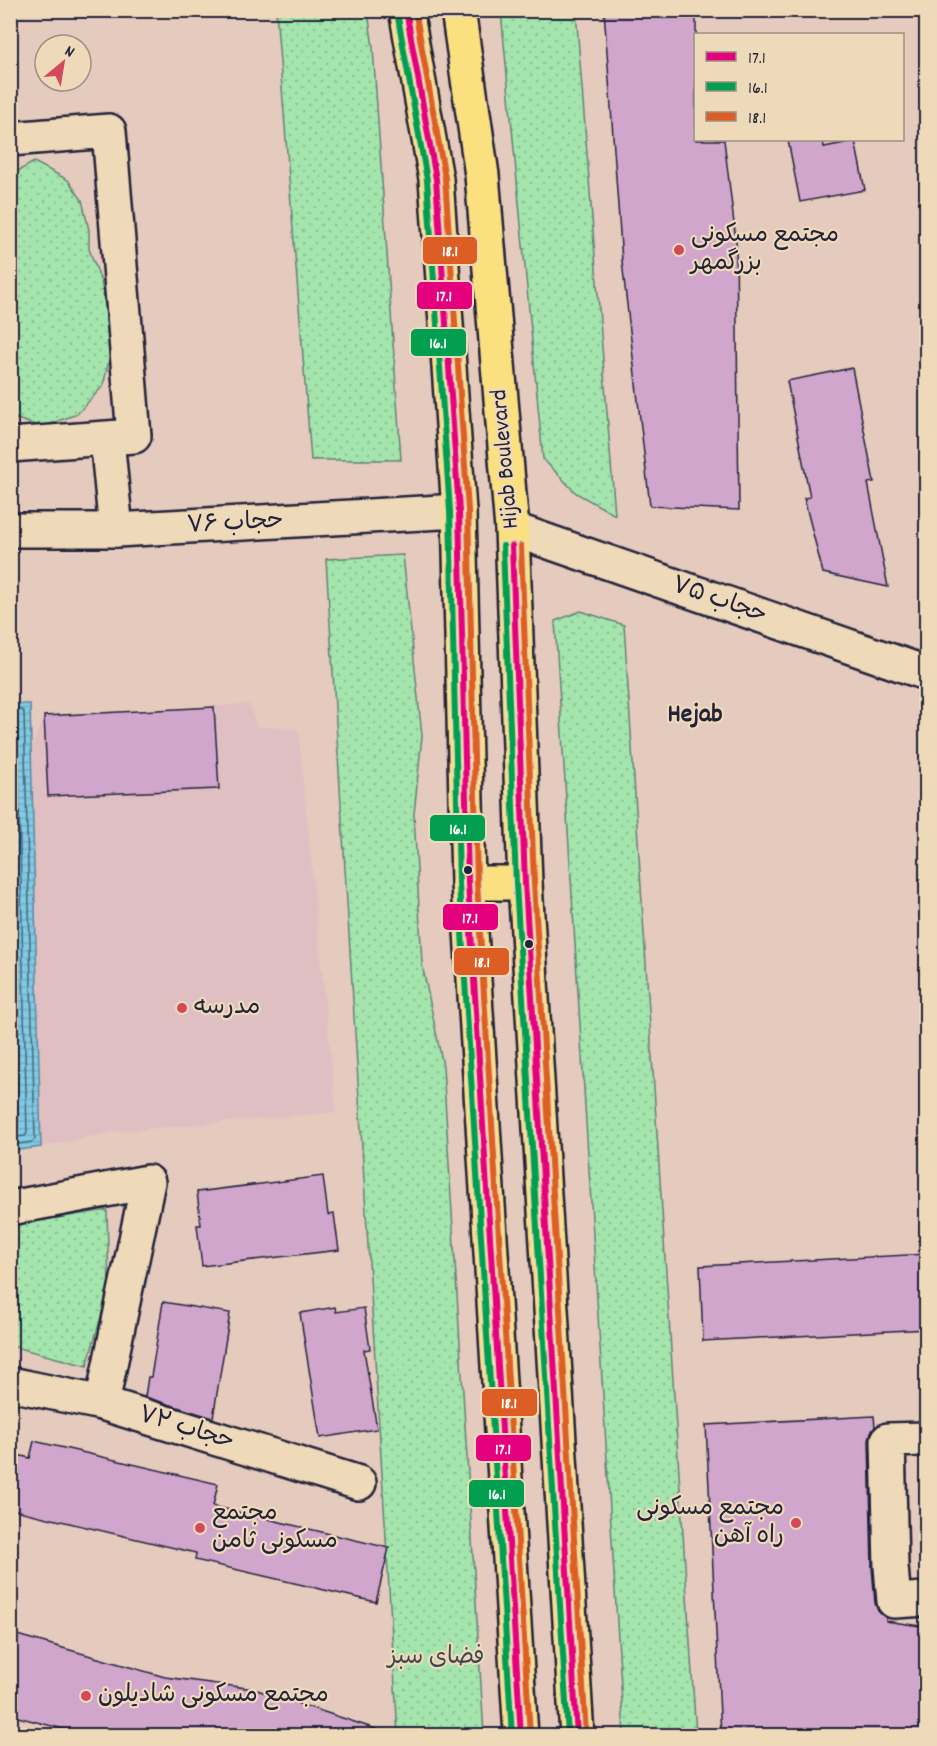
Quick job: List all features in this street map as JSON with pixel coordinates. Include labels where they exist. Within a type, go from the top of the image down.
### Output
[{"type":"main road","name":"Hijab Boulevard","points":[[406,10],[436,179],[459,511],[468,884],[521,1736]]},
{"type":"main road","name":"Hijab Boulevard","points":[[458,10],[482,175],[512,529],[525,883],[577,1736]]},
{"type":"main road","points":[[468,884],[525,883]]},
{"type":"street","points":[[10,139],[109,132],[134,436],[10,445]]},
{"type":"street","points":[[107,439],[116,530]]},
{"type":"street","name":"حجاب ۷۶","points":[[10,530],[116,530],[459,511]]},
{"type":"street","name":"حجاب ۷۵","points":[[512,529],[927,673]]},
{"type":"street","points":[[10,1208],[148,1182],[102,1403]]},
{"type":"street","name":"حجاب ۷۲","points":[[10,1384],[102,1403],[359,1483]]},
{"type":"street","points":[[927,1438],[888,1440],[894,1601],[927,1599]]},
{"type":"shaded area","name":"مدرسه","points":[[249,704],[256,726],[298,730],[336,1112],[112,1132],[41,1147],[31,751],[44,716]]},
{"type":"green space","points":[[276,11],[368,11],[373,48],[401,460],[311,460]]},
{"type":"green space","points":[[501,11],[576,11],[615,515],[576,493],[543,459]]},
{"type":"green space","points":[[34,162],[68,180],[82,200],[89,230],[89,249],[101,281],[112,348],[103,386],[77,414],[42,427],[14,418],[11,413],[11,175]]},
{"type":"green space","name":"فضای سبز","points":[[403,555],[422,736],[414,814],[422,964],[443,1066],[484,1735],[398,1735],[326,559]]},
{"type":"green space","points":[[581,611],[624,625],[696,1735],[624,1735],[555,621]]},
{"type":"green space","points":[[107,1210],[109,1288],[87,1366],[11,1346],[11,1225]]},
{"type":"water","points":[[10,704],[30,704],[41,1147],[11,1151]]},
{"type":"building","name":"مجتمع مسکونی بزرگمهر","points":[[604,10],[696,10],[694,141],[724,141],[736,240],[739,510],[650,506],[622,261]]},
{"type":"building","points":[[788,141],[823,141],[824,147],[855,141],[865,190],[800,202]]},
{"type":"building","points":[[852,368],[874,482],[868,483],[888,587],[823,573],[804,498],[810,497],[787,381]]},
{"type":"building","points":[[214,707],[219,789],[48,796],[44,716]]},
{"type":"building","points":[[323,1176],[328,1215],[334,1214],[339,1250],[202,1266],[197,1225],[201,1225],[197,1192]]},
{"type":"building","points":[[927,1254],[927,1329],[703,1341],[700,1266]]},
{"type":"building","points":[[163,1302],[230,1313],[213,1418],[145,1397],[148,1377],[151,1377]]},
{"type":"building","points":[[335,1307],[336,1312],[364,1308],[370,1349],[364,1350],[377,1429],[320,1438],[300,1313]]},
{"type":"building","name":"مجتمع مسکونی راه آهن","points":[[874,1416],[875,1427],[869,1440],[875,1603],[886,1621],[927,1627],[927,1736],[721,1736],[706,1425]]},
{"type":"building","name":"مجتمع مسکونی ثامن","points":[[34,1441],[218,1484],[213,1506],[389,1548],[376,1602],[195,1560],[196,1553],[10,1509],[10,1453],[30,1458]]},
{"type":"building","points":[[10,1633],[165,1677],[254,1689],[379,1730],[378,1736],[90,1736],[10,1715]]},
{"type":"transit line","name":"17.1","points":[[406,10],[436,179],[459,511],[468,883],[521,1736]]},
{"type":"transit line","name":"18.1","points":[[415,10],[445,178],[468,510],[477,883],[530,1735]]},
{"type":"transit line","name":"16.1","points":[[397,12],[427,180],[450,511],[459,884],[512,1736]]},
{"type":"transit line","name":"16.1","points":[[503,546],[516,884],[568,1736]]},
{"type":"transit line","name":"17.1","points":[[512,546],[525,883],[577,1736]]},
{"type":"transit line","name":"18.1","points":[[521,546],[534,883],[586,1735]]},
{"type":"place","name":"مجتمع مسکونی بزرگمهر","points":[[679,250]]},
{"type":"place","name":"مدرسه","points":[[182,1008]]},
{"type":"place","name":"مجتمع مسکونی راه آهن","points":[[796,1523]]},
{"type":"place","name":"مجتمع مسکونی ثامن","points":[[200,1528]]},
{"type":"place","name":"مجتمع مسکونی شادیلون","points":[[86,1696]]},
{"type":"district","name":"Hejab","points":[[695,715]]}]
